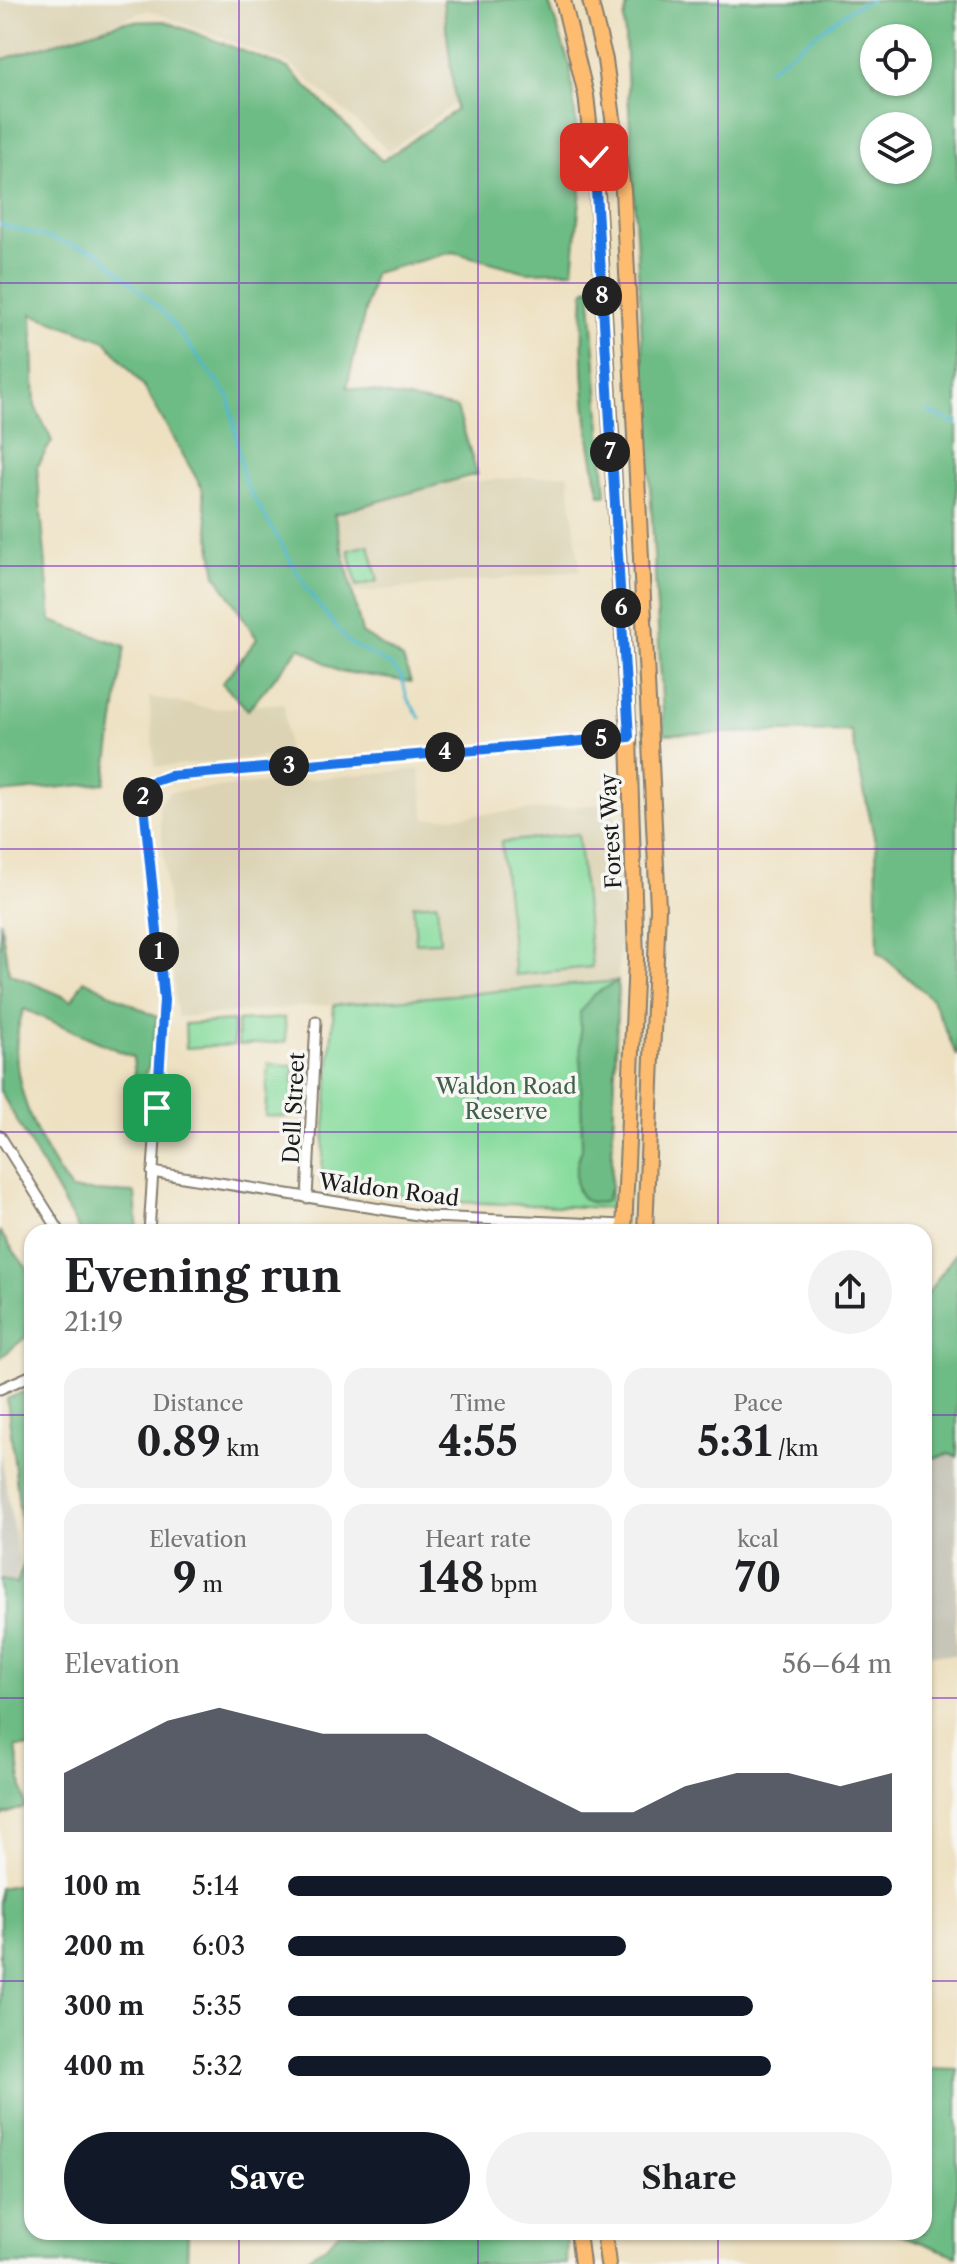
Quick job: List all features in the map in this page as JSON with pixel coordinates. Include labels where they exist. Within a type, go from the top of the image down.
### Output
[{"type":"main road","name":"Forest Way","points":[[563,0],[584,82],[594,157],[629,737],[636,959],[624,1224]]},
{"type":"main road","name":"Forest Way","points":[[590,0],[605,60],[623,191],[654,835],[656,980],[645,1224]]},
{"type":"main road","points":[[579,2240],[582,2264]]},
{"type":"main road","points":[[605,2240],[608,2264]]},
{"type":"street","points":[[149,1224],[164,1000],[143,795],[149,783],[170,776],[629,737]]},
{"type":"street","name":"Dell Street","points":[[307,1198],[316,1021]]},
{"type":"street","points":[[0,1136],[55,1224]]},
{"type":"street","name":"Waldon Road","points":[[152,1172],[430,1217],[553,1224]]},
{"type":"street","points":[[0,1389],[24,1378]]},
{"type":"shaded area","points":[[0,0],[449,0],[463,98],[389,151],[291,64],[148,10],[12,60],[0,58]]},
{"type":"shaded area","points":[[568,474],[580,571],[344,594],[305,494]]},
{"type":"shaded area","points":[[149,697],[214,709],[284,703],[288,755],[155,767]]},
{"type":"shaded area","points":[[420,769],[425,819],[614,803],[620,934],[618,981],[177,1017],[159,804],[169,792]]},
{"type":"shaded area","points":[[0,1449],[19,1563],[13,1595],[0,1592]]},
{"type":"shaded area","points":[[949,1454],[957,1457],[955,1655],[932,1654],[932,1458]]},
{"type":"green space","points":[[443,0],[548,0],[570,65],[582,179],[573,271],[527,272],[453,252],[374,273],[347,387],[457,408],[477,474],[334,514],[362,633],[403,659],[411,682],[338,671],[300,647],[248,710],[222,683],[257,639],[216,575],[202,488],[144,387],[106,341],[32,314],[35,406],[52,441],[37,467],[51,621],[125,646],[105,783],[0,793],[0,60],[123,22],[164,21],[288,68],[382,161],[456,110]]},
{"type":"green space","points":[[628,0],[957,0],[957,1056],[932,999],[878,952],[876,846],[851,731],[664,734],[624,20]]},
{"type":"green space","points":[[590,286],[606,495],[600,495],[584,394],[584,291]]},
{"type":"green space","points":[[369,545],[378,581],[357,586],[349,550]]},
{"type":"green space","points":[[578,834],[592,967],[515,975],[501,842]]},
{"type":"green space","points":[[437,903],[440,942],[416,943],[413,905]]},
{"type":"green space","points":[[0,920],[9,973],[72,1000],[84,980],[157,1017],[149,1067],[136,1090],[133,1057],[24,1009],[18,1031],[16,1055],[25,1103],[58,1171],[71,1190],[135,1193],[137,1224],[75,1224],[0,1091]]},
{"type":"green space","name":"Waldon Road Reserve","points":[[618,981],[610,1208],[430,1201],[321,1183],[334,1005]]},
{"type":"green space","points":[[618,981],[611,1188],[605,1202],[593,1202],[580,1194],[576,1177],[582,1149],[580,1012],[593,995]]},
{"type":"green space","points":[[285,1018],[286,1042],[238,1045],[237,1021]]},
{"type":"green space","points":[[233,1021],[234,1045],[186,1048],[185,1024]]},
{"type":"green space","points":[[268,1064],[294,1066],[291,1117],[265,1116]]},
{"type":"green space","points":[[0,1232],[24,1265],[24,1339],[0,1358]]},
{"type":"green space","points":[[957,1251],[957,1457],[949,1454],[932,1458],[932,1287]]},
{"type":"green space","points":[[24,1392],[24,1552],[7,1399]]},
{"type":"green space","points":[[24,1564],[24,1747],[16,1747],[24,1807],[0,1816],[0,1579],[16,1584]]},
{"type":"green space","points":[[24,1883],[24,2240],[188,2240],[187,2264],[0,2264],[0,1888]]},
{"type":"green space","points":[[932,2068],[957,2069],[957,2256],[914,2240],[932,2240]]},
{"type":"green space","points":[[332,2240],[567,2240],[566,2264],[295,2264]]},
{"type":"waterway","points":[[769,69],[852,8],[871,0]]},
{"type":"waterway","points":[[0,224],[98,252],[165,314],[229,397],[244,481],[311,595],[348,642],[390,665],[402,677],[407,698],[420,718]]},
{"type":"waterway","points":[[928,412],[957,424]]},
{"type":"route","points":[[157,1108],[164,1000],[143,795],[149,783],[170,776],[629,737],[594,157]]}]
